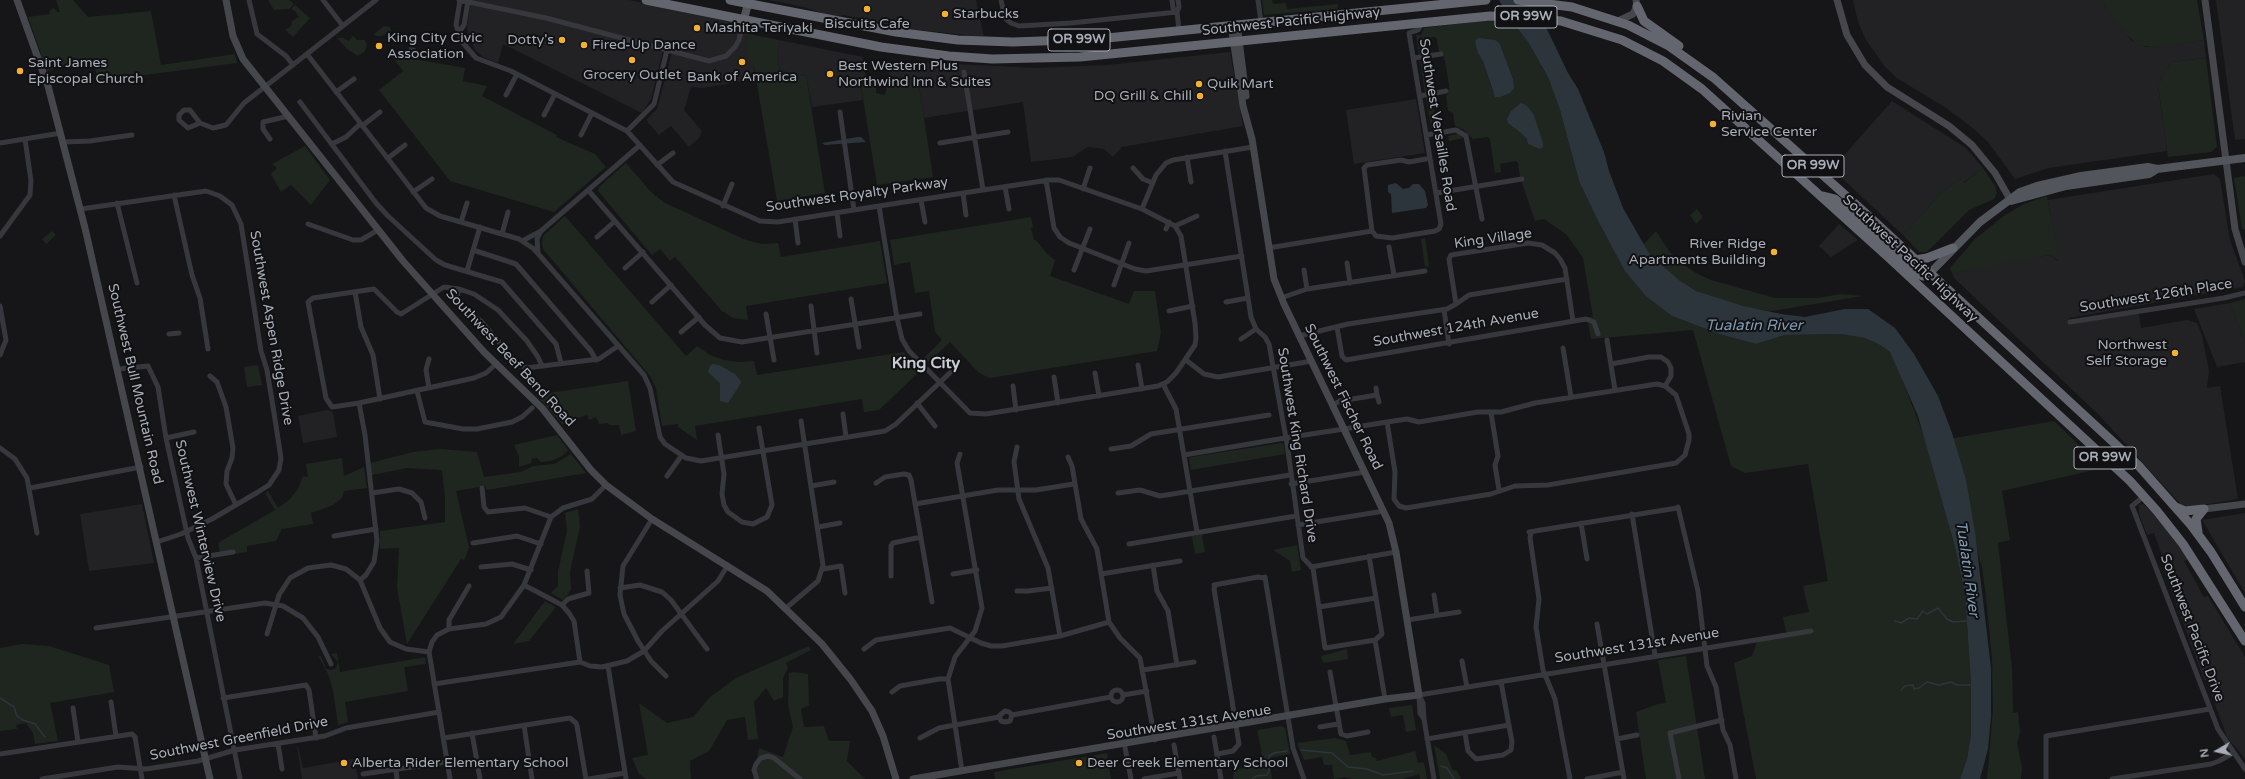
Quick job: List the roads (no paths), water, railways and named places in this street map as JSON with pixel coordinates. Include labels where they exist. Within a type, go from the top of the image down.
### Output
[{"type":"highway","name":"Southwest Pacific Highway","points":[[646,0],[881,47],[977,58],[1058,59],[1474,18],[1523,17],[1577,25],[1622,40],[1654,56],[1702,89],[1822,196],[2076,430],[2144,496],[2170,527],[2192,557],[2245,639]]},
{"type":"highway","name":"Southwest Pacific Highway","points":[[730,0],[748,2],[896,32],[990,42],[1066,41],[1486,0]]},
{"type":"highway","name":"Southwest Pacific Highway","points":[[1518,0],[1561,5],[1618,21],[1669,46],[1693,62],[1747,107],[2126,454],[2175,506],[2199,536],[2245,607]]},
{"type":"highway","points":[[1637,3],[1644,21],[1682,48],[1693,62]]},
{"type":"highway","points":[[1654,56],[1660,47],[1669,46]]},
{"type":"highway","points":[[1822,196],[1835,199],[1917,274],[1923,276],[1930,273]]},
{"type":"highway","points":[[1915,260],[1927,258],[1953,248]]},
{"type":"highway","points":[[1927,293],[1925,283],[1930,273]]},
{"type":"highway","points":[[2175,506],[2187,511],[2204,509]]},
{"type":"highway","points":[[2199,536],[2196,519],[2204,509]]},
{"type":"main road","name":"Southwest Bull Mountain Road","points":[[17,0],[48,86],[80,209],[118,369],[210,779]]},
{"type":"main road","name":"Southwest Beef Bend Road","points":[[226,0],[235,44],[243,59],[378,230],[496,364],[542,408],[589,467],[606,485],[652,519],[728,565],[767,591],[822,644],[864,698],[883,736],[896,779]]},
{"type":"main road","points":[[1837,0],[1847,35],[1865,65],[1887,87],[1950,126],[1969,141],[1990,166],[2011,201]]},
{"type":"main road","points":[[2205,0],[2236,232],[2245,262]]},
{"type":"main road","points":[[744,19],[748,2]]},
{"type":"main road","points":[[1618,21],[1630,16],[1637,3]]},
{"type":"main road","name":"Southwest Fischer Road","points":[[1234,25],[1247,105],[1245,110],[1253,147],[1274,279],[1281,298],[1384,511],[1392,532],[1419,695]]},
{"type":"main road","points":[[1930,273],[1953,248],[1987,216],[2011,201],[2066,186],[2149,174],[2157,169],[2245,158]]},
{"type":"main road","points":[[2204,509],[2245,504]]},
{"type":"main road","name":"Southwest 131st Avenue","points":[[1335,709],[1385,699],[1419,695]]},
{"type":"main road","name":"Southwest 131st Avenue","points":[[913,779],[962,771],[979,766],[1124,745],[1335,709],[1413,698],[1419,695]]},
{"type":"street","points":[[249,0],[257,34],[260,39],[286,56],[293,65]]},
{"type":"street","points":[[323,0],[343,26]]},
{"type":"street","points":[[200,124],[213,128],[226,125],[244,102],[376,0]]},
{"type":"street","points":[[460,0],[546,18],[709,61],[720,59],[735,47],[739,40],[744,19]]},
{"type":"street","name":"Southwest Royalty Parkway","points":[[460,0],[456,25],[460,31],[463,43],[476,58],[516,74],[626,131],[667,177],[680,187],[760,221],[771,223],[1046,180],[1059,180],[1142,209],[1175,226]]},
{"type":"street","points":[[1000,0],[1005,18],[1011,23],[1019,26],[1078,23],[1177,12]]},
{"type":"street","points":[[1172,0],[1173,8],[1177,12]]},
{"type":"street","points":[[1178,0],[1179,7],[1177,12],[1179,30]]},
{"type":"street","points":[[1258,0],[1261,22]]},
{"type":"street","points":[[460,31],[464,25],[468,1]]},
{"type":"street","name":"Southwest Versailles Road","points":[[1372,231],[1376,236],[1392,238],[1439,229],[1441,224],[1410,33],[1418,30],[1422,23]]},
{"type":"street","points":[[626,131],[654,104],[667,50]]},
{"type":"street","points":[[307,54],[426,208],[433,213],[524,240],[538,253],[648,383],[660,437],[665,444],[682,456],[696,461],[888,430],[955,368]]},
{"type":"street","points":[[1414,58],[1441,54]]},
{"type":"street","points":[[964,72],[983,190]]},
{"type":"street","points":[[506,95],[516,74]]},
{"type":"street","points":[[336,92],[354,78]]},
{"type":"street","points":[[1420,96],[1446,91]]},
{"type":"street","points":[[544,115],[555,94]]},
{"type":"street","points":[[300,102],[376,203],[388,216],[436,260],[445,265],[493,278],[502,282],[509,288],[556,344],[561,363]]},
{"type":"street","points":[[332,144],[346,137],[380,112]]},
{"type":"street","points":[[840,112],[844,137],[843,144],[854,210]]},
{"type":"street","points":[[581,135],[592,113]]},
{"type":"street","points":[[270,139],[263,129],[263,122],[289,116]]},
{"type":"street","points":[[1426,134],[1456,130],[1466,136],[1482,219]]},
{"type":"street","points":[[940,143],[1008,132]]},
{"type":"street","points":[[0,142],[61,133]]},
{"type":"street","points":[[63,142],[90,141],[132,135]]},
{"type":"street","points":[[0,236],[2,229],[26,203],[30,195],[32,181],[25,139]]},
{"type":"street","points":[[388,158],[405,145]]},
{"type":"street","points":[[524,240],[541,231],[640,145]]},
{"type":"street","points":[[1142,209],[1160,168],[1166,162],[1187,157],[1253,147]]},
{"type":"street","name":"Southwest King Richard Drive","points":[[1225,151],[1251,317],[1256,329],[1268,341],[1286,438],[1291,484],[1304,560],[1312,567],[1325,648],[1375,640]]},
{"type":"street","points":[[657,165],[673,153]]},
{"type":"street","points":[[1187,157],[1191,182]]},
{"type":"street","points":[[1268,248],[1372,231],[1364,168],[1367,165],[1401,160],[1409,162],[1426,159]]},
{"type":"street","points":[[1083,189],[1090,168]]},
{"type":"street","points":[[1133,168],[1144,179],[1153,183]]},
{"type":"street","points":[[413,192],[432,179]]},
{"type":"street","points":[[1436,193],[1522,179]]},
{"type":"street","points":[[1046,180],[1056,233],[1064,240],[1083,249],[1122,264],[1146,271],[1242,256]]},
{"type":"street","points":[[723,206],[732,184]]},
{"type":"street","points":[[1005,187],[1009,209]]},
{"type":"street","points":[[588,190],[672,285],[699,318],[720,338],[742,342],[920,314]]},
{"type":"street","name":"Southwest Aspen Ridge Drive","points":[[80,209],[201,191],[220,196],[235,209],[241,224],[261,351],[267,370],[281,458],[278,474],[269,485],[236,505],[186,531],[157,542]]},
{"type":"street","points":[[963,193],[966,215]]},
{"type":"street","points":[[174,195],[192,275],[200,298],[208,349]]},
{"type":"street","points":[[921,200],[925,222]]},
{"type":"street","points":[[117,203],[137,283]]},
{"type":"street","points":[[461,222],[467,203]]},
{"type":"street","points":[[879,206],[897,318],[905,345],[965,409],[976,415],[1016,410],[1142,389],[1163,384],[1186,360],[1196,338],[1193,306],[1181,236],[1175,226],[1197,216]]},
{"type":"street","points":[[502,234],[508,212]]},
{"type":"street","points":[[837,213],[840,236]]},
{"type":"street","points":[[795,219],[798,243]]},
{"type":"street","points":[[597,237],[615,221]]},
{"type":"street","points":[[1166,229],[1169,222]]},
{"type":"street","points":[[308,224],[353,240],[361,240],[378,230]]},
{"type":"street","points":[[467,271],[480,227]]},
{"type":"street","points":[[1074,270],[1090,228]]},
{"type":"street","points":[[538,253],[537,239],[541,231]]},
{"type":"street","points":[[1114,285],[1129,243]]},
{"type":"street","name":"King Village","points":[[1456,304],[1449,259],[1451,255],[1528,243],[1536,244],[1555,253],[1565,268],[1573,321]]},
{"type":"street","points":[[1389,247],[1394,275]]},
{"type":"street","points":[[473,250],[516,264],[591,351],[596,360]]},
{"type":"street","points":[[625,268],[643,252]]},
{"type":"street","points":[[1347,263],[1350,282]]},
{"type":"street","points":[[1304,270],[1307,289]]},
{"type":"street","points":[[1281,298],[1307,289],[1425,270]]},
{"type":"street","points":[[1299,336],[1337,327],[1444,310],[1469,295],[1566,279]]},
{"type":"street","points":[[652,302],[672,285]]},
{"type":"street","points":[[496,364],[479,376],[418,391],[334,408],[330,406],[326,398],[319,355],[315,346],[308,307],[309,300],[376,289],[399,314],[434,295],[444,287],[459,289],[474,294],[498,310],[527,341],[538,357],[542,366]]},
{"type":"street","points":[[459,289],[456,302],[460,307],[480,321],[516,362],[526,368],[596,360],[604,358],[618,346]]},
{"type":"street","points":[[355,292],[360,327],[373,355],[380,399]]},
{"type":"street","name":"Southwest 126th Place","points":[[2070,322],[2224,298],[2245,293]]},
{"type":"street","points":[[1226,302],[1248,298]]},
{"type":"street","points":[[851,299],[859,347]]},
{"type":"street","points":[[0,306],[6,340],[0,355]]},
{"type":"street","points":[[811,306],[817,353]]},
{"type":"street","points":[[1169,311],[1193,306]]},
{"type":"street","points":[[1444,310],[1449,344]]},
{"type":"street","points":[[766,314],[774,360]]},
{"type":"street","points":[[681,332],[699,318]]},
{"type":"street","name":"Southwest 124th Avenue","points":[[1337,327],[1342,356],[1344,359],[1449,344],[1480,336],[1591,319],[1594,322],[1598,334]]},
{"type":"street","points":[[1241,339],[1256,329]]},
{"type":"street","points":[[169,334],[179,333]]},
{"type":"street","points":[[1607,340],[1615,390]]},
{"type":"street","points":[[1563,348],[1571,397]]},
{"type":"street","points":[[1611,364],[1649,356],[1661,357],[1668,362],[1671,368],[1671,376],[1665,386]]},
{"type":"street","points":[[429,359],[426,370],[429,388]]},
{"type":"street","points":[[1186,360],[1210,376],[1273,368],[1312,361]]},
{"type":"street","points":[[1138,365],[1142,389]]},
{"type":"street","name":"Southwest Winterview Drive","points":[[118,369],[148,366],[159,391],[166,438],[186,531],[196,558],[240,779]]},
{"type":"street","points":[[1095,374],[1099,396]]},
{"type":"street","points":[[210,376],[217,382],[226,407],[233,448],[232,458],[227,471],[226,484],[236,505]]},
{"type":"street","points":[[1054,378],[1058,403]]},
{"type":"street","points":[[1163,384],[1174,401],[1180,429],[1196,532]]},
{"type":"street","points":[[1184,455],[1286,438],[1387,422],[1407,419],[1420,422],[1478,412],[1491,413],[1513,411],[1535,403],[1651,384],[1665,386],[1672,391],[1679,400],[1689,434],[1688,448],[1680,460],[1676,463],[1548,485],[1520,485],[1499,490],[1491,494],[1406,508],[1399,506],[1394,496],[1395,472],[1387,422]]},
{"type":"street","points":[[1013,386],[1016,410]]},
{"type":"street","points":[[1376,388],[1378,402]]},
{"type":"street","points":[[418,391],[425,422],[462,429],[477,429],[512,422],[522,417],[532,408]]},
{"type":"street","points":[[1333,405],[1340,401],[1377,395]]},
{"type":"street","points":[[359,403],[365,435],[377,548],[374,562],[366,575],[360,580]]},
{"type":"street","points":[[918,403],[935,426]]},
{"type":"street","points":[[1491,413],[1498,456],[1495,465],[1499,490]]},
{"type":"street","points":[[843,414],[846,437]]},
{"type":"street","points":[[1111,449],[1132,446],[1150,434],[1269,415]]},
{"type":"street","points":[[786,608],[818,581],[823,569],[818,527],[801,421]]},
{"type":"street","points":[[718,435],[724,474],[722,499],[726,509],[742,522],[753,524],[761,522],[770,513],[772,505],[759,428]]},
{"type":"street","points":[[166,438],[194,432]]},
{"type":"street","points":[[1017,447],[1014,462],[1017,490],[1024,516],[1043,554],[1052,588],[1060,636]]},
{"type":"street","points":[[0,448],[20,465],[30,488],[37,533]]},
{"type":"street","points":[[960,454],[958,463],[977,570],[982,608],[979,623],[971,638],[955,657],[948,679],[962,771]]},
{"type":"street","points":[[667,476],[682,456]]},
{"type":"street","points":[[1068,457],[1072,466],[1081,519],[1097,549],[1109,622],[1120,638],[1137,653],[1143,670],[1154,739]]},
{"type":"street","points":[[30,488],[140,467]]},
{"type":"street","points":[[1291,484],[1365,472]]},
{"type":"street","points":[[876,484],[885,477],[909,475],[932,602]]},
{"type":"street","points":[[1118,493],[1140,490],[1160,496],[1290,475]]},
{"type":"street","points":[[811,486],[834,482]]},
{"type":"street","points":[[915,504],[998,490],[1036,490],[1074,484]]},
{"type":"street","points":[[450,779],[429,652],[434,638],[449,629],[486,624],[497,620],[504,613],[524,585],[551,517],[563,508],[592,499],[606,485]]},
{"type":"street","points":[[482,488],[484,507],[488,512],[525,508],[551,517]]},
{"type":"street","points":[[372,493],[399,489],[412,493],[421,502],[425,518]]},
{"type":"street","name":"Southwest Pacific Drive","points":[[2144,496],[2132,506],[2221,735],[2245,769]]},
{"type":"street","points":[[1570,779],[1555,699],[1545,675],[1536,627],[1539,599],[1530,532],[1678,507],[1681,512],[1698,591],[1707,666],[1716,687],[1723,730],[1730,745],[1736,779]]},
{"type":"street","points":[[1298,525],[1384,511]]},
{"type":"street","points":[[1632,514],[1655,655]]},
{"type":"street","points":[[1129,544],[1296,516]]},
{"type":"street","points":[[652,519],[626,560],[621,573],[620,588],[624,614],[654,666],[666,676]]},
{"type":"street","points":[[1581,523],[1587,559]]},
{"type":"street","points":[[818,527],[840,524]]},
{"type":"street","points":[[334,536],[376,529]]},
{"type":"street","points":[[473,543],[517,536],[541,544]]},
{"type":"street","points":[[891,576],[891,546],[893,543],[921,537]]},
{"type":"street","points":[[196,558],[233,552]]},
{"type":"street","points":[[1312,567],[1396,552]]},
{"type":"street","points":[[1369,556],[1382,634],[1375,640],[1385,699]]},
{"type":"street","points":[[1101,574],[1180,561]]},
{"type":"street","points":[[481,567],[512,564],[531,570]]},
{"type":"street","points":[[267,634],[276,605],[286,584],[296,574],[308,568],[323,565],[339,566],[352,573],[360,580],[380,628],[386,638],[399,648],[429,652]]},
{"type":"street","points":[[434,684],[580,662],[590,666],[608,666],[627,661],[644,651],[662,631],[718,581],[728,565]]},
{"type":"street","points":[[823,569],[841,566],[845,593]]},
{"type":"street","points":[[1153,566],[1157,590],[1168,611],[1177,665]]},
{"type":"street","points":[[953,574],[977,570]]},
{"type":"street","points":[[562,605],[568,599],[589,593],[587,571]]},
{"type":"street","points":[[1217,754],[1236,749],[1239,744],[1214,585],[1258,577],[1264,578],[1266,582],[1293,748],[1304,779]]},
{"type":"street","points":[[524,585],[562,605],[574,621],[580,662]]},
{"type":"street","points":[[620,588],[640,585],[656,589],[668,596],[707,648]]},
{"type":"street","points":[[449,629],[449,620],[469,586]]},
{"type":"street","points":[[1017,591],[1028,592],[1052,588]]},
{"type":"street","points":[[1434,595],[1437,615]]},
{"type":"street","points":[[1319,606],[1376,598]]},
{"type":"street","points":[[96,628],[260,603],[276,605],[296,613],[308,624],[318,637],[331,664]]},
{"type":"street","points":[[1407,620],[1459,612]]},
{"type":"street","points":[[864,649],[876,640],[942,629],[958,630],[981,643],[997,647],[1060,636],[1109,622]]},
{"type":"street","points":[[1597,624],[1624,779]]},
{"type":"street","name":"Southwest 131st Avenue","points":[[1419,695],[1545,675],[1655,655],[1811,631]]},
{"type":"street","points":[[1462,661],[1467,687]]},
{"type":"street","points":[[1143,670],[1194,662]]},
{"type":"street","points":[[589,779],[626,776],[608,666]]},
{"type":"street","points":[[1330,672],[1335,709],[1342,735],[1368,732]]},
{"type":"street","points":[[892,692],[900,686],[939,679],[948,679]]},
{"type":"street","points":[[1465,733],[1468,750],[1476,759],[1503,755],[1512,749],[1501,682]]},
{"type":"street","points":[[223,698],[306,685],[309,690],[316,738]]},
{"type":"street","points":[[1111,697],[1112,692],[1116,690],[1120,691],[1123,695]]},
{"type":"street","points":[[1123,695],[1147,691]]},
{"type":"street","points":[[1111,697],[1113,701],[1118,702],[1122,700],[1123,695]]},
{"type":"street","name":"Southwest Fischer Road","points":[[1419,695],[1420,714],[1424,719],[1434,779]]},
{"type":"street","points":[[920,738],[939,728],[999,717],[1000,713],[1005,711],[1012,715],[1111,697]]},
{"type":"street","points":[[111,702],[116,736]]},
{"type":"street","points":[[73,708],[78,742]]},
{"type":"street","points":[[2046,779],[2046,736],[2210,709]]},
{"type":"street","name":"Southwest Greenfield Drive","points":[[42,779],[118,767],[141,769],[206,760],[235,750],[316,738],[332,734],[346,728],[439,712]]},
{"type":"street","points":[[999,717],[1001,721],[1005,722],[1010,721],[1012,715]]},
{"type":"street","points":[[444,738],[567,718],[573,720],[577,726],[586,779]]},
{"type":"street","points":[[1679,779],[1670,733],[1722,720]]},
{"type":"street","points":[[1320,727],[1338,724]]},
{"type":"street","points":[[524,725],[532,779]]},
{"type":"street","points":[[1427,740],[1509,725]]},
{"type":"street","points":[[472,733],[480,779]]},
{"type":"street","points":[[0,754],[134,734],[142,779]]},
{"type":"street","points":[[1617,739],[1637,735]]},
{"type":"street","points":[[1214,736],[1221,779]]},
{"type":"street","points":[[278,744],[282,769]]},
{"type":"street","points":[[1124,745],[1131,779]]},
{"type":"street","points":[[1144,779],[1179,776],[1174,745]]},
{"type":"street","points":[[2112,779],[2211,764],[2220,761],[2233,753]]},
{"type":"street","points":[[757,779],[754,770],[756,764],[761,758],[768,756],[774,758],[800,779]]},
{"type":"street","points":[[364,774],[389,770],[396,771],[447,762]]},
{"type":"street","points":[[396,771],[397,779]]},
{"type":"street","points":[[1587,779],[1623,772]]},
{"type":"water","name":"Tualatin River","points":[[1499,0],[1530,0],[1545,25],[1568,73],[1578,89],[1604,152],[1609,171],[1623,208],[1650,255],[1680,281],[1696,291],[1743,306],[1781,314],[1805,317],[1845,309],[1868,309],[1895,328],[1914,354],[1938,396],[1952,433],[1966,480],[1975,532],[1991,668],[1991,717],[1988,749],[1980,779],[1960,779],[1967,759],[1971,734],[1971,683],[1965,594],[1955,547],[1918,416],[1890,352],[1880,345],[1865,338],[1840,334],[1785,335],[1756,344],[1719,334],[1672,316],[1646,296],[1625,271],[1597,219],[1579,181],[1560,110],[1548,77],[1528,42],[1508,16]]},
{"type":"water","points":[[1478,38],[1495,40],[1500,44],[1513,79],[1514,88],[1510,93],[1500,97],[1495,97],[1483,61],[1478,53],[1475,41]]},
{"type":"water","points":[[409,47],[416,48],[413,58],[408,57]]},
{"type":"water","points":[[1521,103],[1526,105],[1534,115],[1543,143],[1543,147],[1540,149],[1528,144],[1527,139],[1508,123],[1507,119],[1511,111]]},
{"type":"water","points":[[861,137],[866,142],[825,145],[822,143]]},
{"type":"water","points":[[1396,183],[1403,189],[1409,188],[1413,184],[1419,184],[1425,191],[1428,205],[1426,208],[1392,213],[1391,194],[1388,192],[1388,185]]},
{"type":"water","points":[[713,364],[719,365],[735,374],[740,380],[741,383],[728,403],[720,401],[720,383],[708,372],[710,366]]},
{"type":"waterway","points":[[1895,621],[1901,623],[1909,618],[1917,619],[1923,611],[1927,614],[1938,608],[1947,619],[1953,622],[1967,621]]},
{"type":"waterway","points":[[1901,690],[1905,686],[1913,685],[1914,689],[1919,688],[1927,682],[1939,685],[1951,682],[1957,685],[1972,685]]},
{"type":"waterway","points":[[0,698],[14,707],[17,716],[23,720],[35,724],[45,737]]},
{"type":"waterway","points":[[1301,750],[1332,753],[1348,767],[1367,769],[1383,775],[1413,771]]},
{"type":"waterway","points":[[1252,779],[1256,776],[1267,775],[1269,771],[1269,756],[1274,753],[1287,751]]},
{"type":"waterway","points":[[1441,766],[1447,768],[1454,779]]},
{"type":"place","name":"Biscuits Cafe","points":[[867,9]]},
{"type":"place","name":"Starbucks","points":[[945,14]]},
{"type":"place","name":"Mashita Teriyaki","points":[[697,28]]},
{"type":"place","name":"Dotty's","points":[[562,40]]},
{"type":"place","name":"Fired-Up Dance","points":[[584,45]]},
{"type":"place","name":"King City Civic Association","points":[[379,46]]},
{"type":"place","name":"Grocery Outlet","points":[[632,60]]},
{"type":"place","name":"Bank of America","points":[[742,62]]},
{"type":"place","name":"Saint James Episcopal Church","points":[[20,71]]},
{"type":"place","name":"Best Western Plus Northwind Inn & Suites","points":[[830,74]]},
{"type":"place","name":"Quik Mart","points":[[1199,84]]},
{"type":"place","name":"DQ Grill & Chill","points":[[1200,96]]},
{"type":"place","name":"Rivian Service Center","points":[[1713,124]]},
{"type":"place","name":"River Ridge Apartments Building","points":[[1774,252]]},
{"type":"place","name":"Northwest Self Storage","points":[[2175,353]]},
{"type":"place","name":"Alberta Rider Elementary School","points":[[344,763]]},
{"type":"place","name":"Deer Creek Elementary School","points":[[1079,763]]},
{"type":"district","name":"King City","points":[[926,364]]}]
